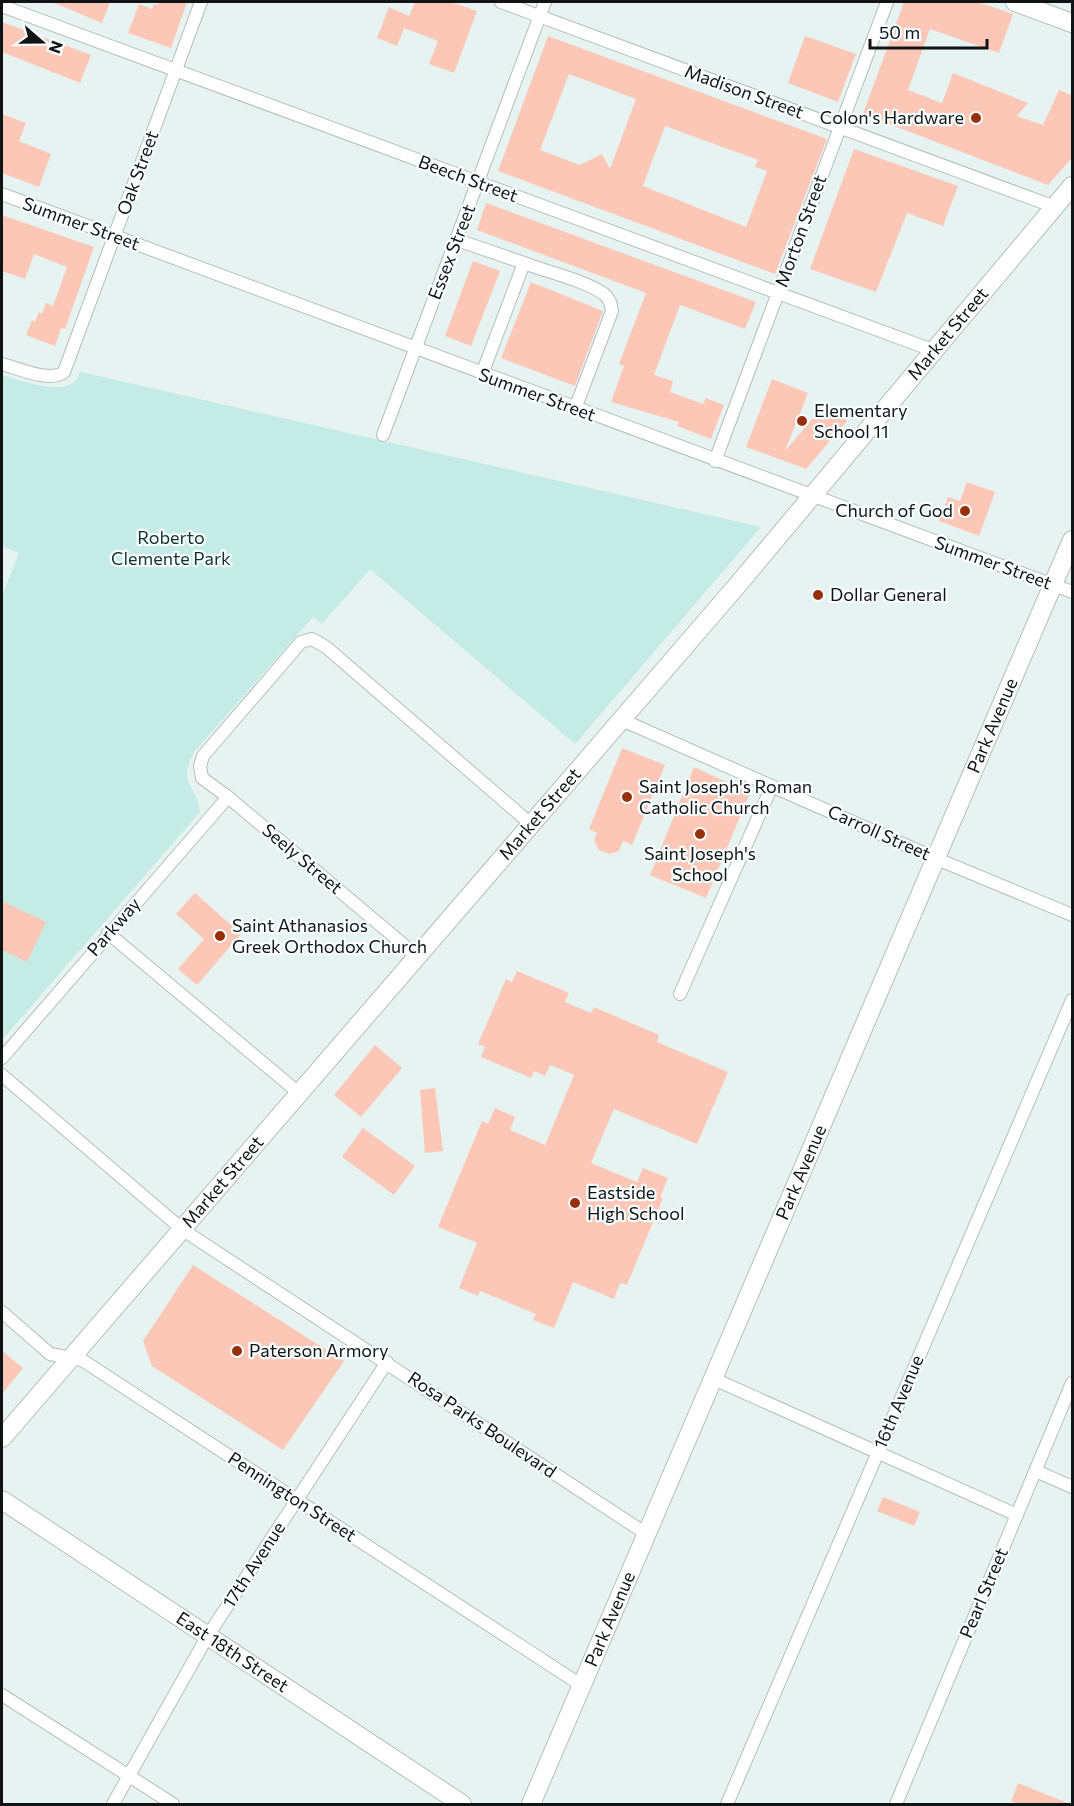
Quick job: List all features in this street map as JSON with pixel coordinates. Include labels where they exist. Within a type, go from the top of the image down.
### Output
[{"type":"main road","points":[[1014,2],[1072,23]]},
{"type":"main road","name":"Market Street","points":[[2,1438],[622,720],[1072,186]]},
{"type":"main road","name":"Park Avenue","points":[[531,1804],[584,1687],[1072,540]]},
{"type":"main road","name":"East 18th Street","points":[[2,1500],[462,1804]]},
{"type":"street","name":"Oak Street","points":[[2,364],[48,376],[58,376],[66,367],[201,2]]},
{"type":"street","name":"Madison Street","points":[[501,2],[1055,207]]},
{"type":"street","name":"Essex Street","points":[[383,435],[545,2]]},
{"type":"street","name":"Morton Street","points":[[715,461],[887,2]]},
{"type":"street","name":"Beech Street","points":[[2,6],[935,351]]},
{"type":"street","name":"Summer Street","points":[[2,194],[415,350],[1072,592]]},
{"type":"street","points":[[457,240],[604,294],[610,300],[612,311],[575,409]]},
{"type":"street","points":[[482,374],[524,263]]},
{"type":"street","name":"Seely Street","points":[[417,956],[228,797],[202,778],[200,766],[203,756],[306,639],[326,647],[532,825]]},
{"type":"street","name":"Carroll Street","points":[[622,720],[937,859],[1072,915]]},
{"type":"street","points":[[680,994],[772,786]]},
{"type":"street","name":"Parkway","points":[[2,1058],[228,797]]},
{"type":"street","points":[[108,933],[300,1094]]},
{"type":"street","name":"16th Avenue","points":[[727,1804],[1072,1000]]},
{"type":"street","name":"Rosa Parks Boulevard","points":[[2,1075],[183,1230],[648,1535]]},
{"type":"street","name":"Pennington Street","points":[[2,1312],[50,1354],[82,1360],[584,1687]]},
{"type":"street","name":"17th Avenue","points":[[113,1804],[207,1637],[387,1362]]},
{"type":"street","points":[[714,1379],[1017,1515]]},
{"type":"street","name":"Pearl Street","points":[[896,1804],[1072,1383]]},
{"type":"street","points":[[1036,1471],[1072,1486]]},
{"type":"street","points":[[2,1695],[173,1804]]},
{"type":"green space","name":"Roberto Clemente Park","points":[[81,372],[761,527],[575,744],[370,569],[322,624],[313,617],[194,752],[189,763],[187,778],[200,812],[2,1040],[2,596],[19,553],[2,546],[2,375],[38,385],[57,387],[73,383]]},
{"type":"building","points":[[52,2],[110,2],[102,23]]},
{"type":"building","points":[[159,2],[187,2],[171,48],[128,33],[139,4],[152,9],[154,4],[158,5]]},
{"type":"building","points":[[415,2],[451,2],[477,11],[454,73],[429,64],[438,41],[404,28],[397,46],[377,38],[389,7],[409,16]]},
{"type":"building","points":[[904,2],[978,2],[1013,14],[999,53],[930,29],[908,90],[942,103],[953,73],[1028,103],[1017,116],[1043,125],[1059,90],[1072,95],[1072,158],[1048,185],[863,114]]},
{"type":"building","points":[[2,22],[91,55],[80,83],[2,52]]},
{"type":"building","points":[[548,36],[827,139],[775,274],[498,171]],"holes":[[[569,74],[636,99],[610,169],[602,154],[580,165],[540,150]],[[665,126],[758,160],[755,167],[767,171],[746,227],[643,186]]]},
{"type":"building","points":[[805,36],[856,54],[838,102],[788,83]]},
{"type":"building","points":[[2,114],[26,123],[19,141],[51,154],[39,187],[2,173]]},
{"type":"building","points":[[854,149],[958,186],[943,226],[907,213],[876,292],[810,269]]},
{"type":"building","points":[[486,203],[756,302],[745,329],[680,305],[654,375],[673,381],[670,392],[703,404],[706,398],[724,405],[711,439],[677,426],[679,422],[611,402],[624,366],[619,364],[646,293],[477,230]]},
{"type":"building","points":[[2,215],[94,247],[65,329],[61,328],[55,346],[26,335],[32,320],[35,322],[39,312],[42,314],[46,303],[53,306],[67,267],[34,254],[25,279],[2,271]]},
{"type":"building","points":[[473,261],[500,271],[471,346],[445,336]]},
{"type":"building","points":[[531,282],[603,311],[575,386],[501,358]]},
{"type":"building","points":[[772,379],[808,393],[785,451],[826,403],[847,421],[806,469],[746,447]]},
{"type":"building","name":"Church of God","points":[[967,482],[995,492],[979,536],[939,521],[948,497],[960,501]]},
{"type":"building","name":"Saint Joseph's Roman Catholic Church","points":[[622,748],[665,765],[632,845],[623,841],[619,851],[610,854],[599,850],[594,840],[597,833],[589,829]]},
{"type":"building","name":"Saint Joseph's School","points":[[694,767],[750,793],[706,898],[650,875]]},
{"type":"building","name":"Saint Athanasios Greek Orthodox Church","points":[[195,893],[241,934],[197,985],[178,969],[204,939],[176,914]]},
{"type":"building","points":[[2,901],[46,922],[27,962],[2,950]]},
{"type":"building","points":[[517,971],[569,993],[565,1002],[591,1013],[594,1007],[659,1035],[657,1042],[728,1072],[697,1144],[614,1109],[591,1163],[637,1182],[643,1168],[668,1178],[660,1197],[663,1198],[627,1285],[620,1283],[614,1299],[573,1282],[554,1328],[533,1320],[536,1314],[480,1291],[478,1296],[459,1288],[477,1243],[438,1227],[482,1121],[488,1124],[495,1108],[515,1117],[510,1130],[545,1145],[574,1075],[550,1065],[545,1076],[534,1071],[531,1078],[481,1057],[485,1047],[478,1044],[506,979],[512,982]]},
{"type":"building","points":[[375,1045],[402,1068],[361,1117],[334,1095]]},
{"type":"building","points":[[435,1088],[443,1151],[425,1153],[420,1090]]},
{"type":"building","points":[[363,1128],[415,1166],[394,1195],[342,1157]]},
{"type":"building","name":"Paterson Armory","points":[[193,1265],[344,1361],[283,1450],[152,1366],[143,1341]]},
{"type":"building","points":[[2,1351],[23,1368],[2,1394]]},
{"type":"building","points":[[883,1497],[920,1512],[914,1526],[877,1511]]},
{"type":"building","points":[[1018,1783],[1070,1804],[1019,1804],[1011,1801]]},
{"type":"place","name":"Colon's Hardware","points":[[976,118]]},
{"type":"place","name":"Elementary School 11","points":[[802,421]]},
{"type":"place","name":"Church of God","points":[[965,511]]},
{"type":"place","name":"Dollar General","points":[[818,595]]},
{"type":"place","name":"Saint Joseph's Roman Catholic Church","points":[[627,797]]},
{"type":"place","name":"Saint Joseph's School","points":[[700,834]]},
{"type":"place","name":"Saint Athanasios Greek Orthodox Church","points":[[220,936]]},
{"type":"place","name":"Eastside High School","points":[[575,1203]]},
{"type":"place","name":"Paterson Armory","points":[[237,1351]]}]
